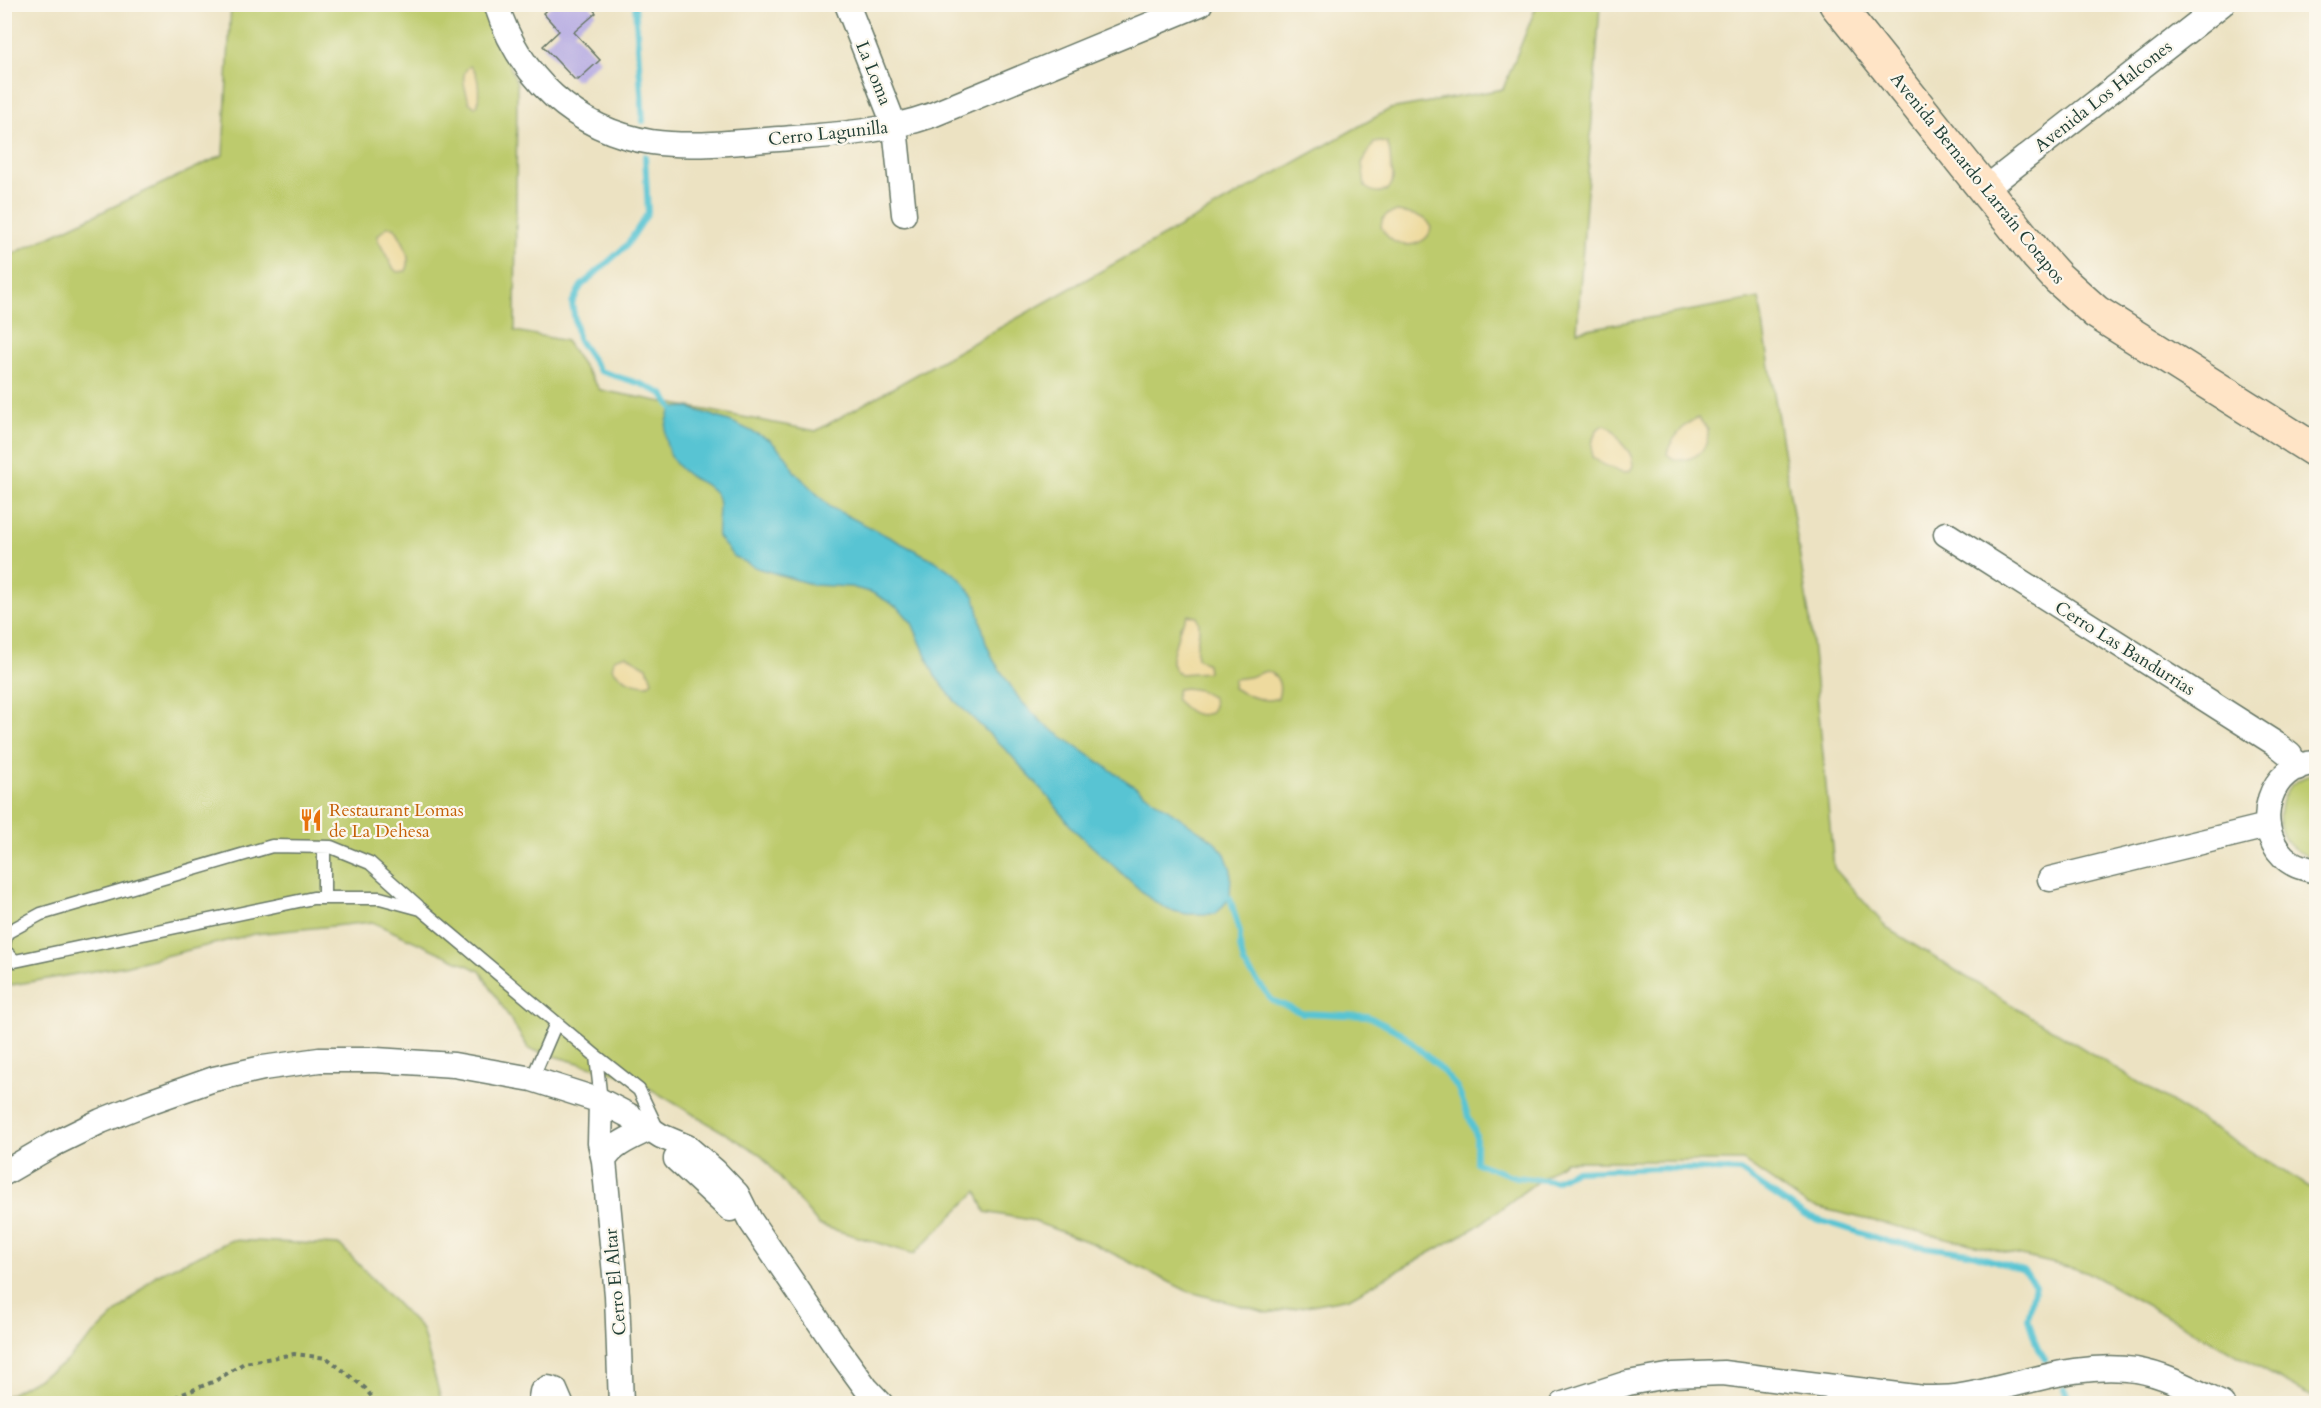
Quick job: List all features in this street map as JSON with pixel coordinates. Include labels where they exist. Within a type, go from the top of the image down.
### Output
[{"type":"main road","name":"Avenida Bernardo Larraín Cotapos","points":[[1836,4],[2045,264],[2079,298],[2096,312],[2316,451]]},
{"type":"street","name":"Cerro Lagunilla","points":[[496,4],[508,38],[533,76],[553,97],[576,114],[612,132],[652,142],[693,144],[855,133],[895,127],[932,115],[1200,4]]},
{"type":"street","name":"La Loma","points":[[847,4],[895,127],[903,214]]},
{"type":"street","name":"Avenida Los Halcones","points":[[1985,189],[2222,4]]},
{"type":"street","name":"Cerro Las Bandurrias","points":[[1946,534],[2307,766]]},
{"type":"street","points":[[2307,766],[2283,778],[2272,792],[2266,809],[2267,826],[2273,843],[2284,858],[2300,867],[2316,871]]},
{"type":"street","points":[[2050,879],[2267,826]]},
{"type":"street","points":[[4,1173],[73,1135],[146,1103],[214,1080],[263,1068],[319,1060],[376,1060],[454,1065],[532,1079],[601,1101],[655,1132],[687,1147],[716,1171],[737,1194],[750,1220],[837,1348],[866,1388],[881,1404]]},
{"type":"street","name":"Cerro El Altar","points":[[601,1101],[600,1143],[604,1161],[617,1295],[621,1404]]},
{"type":"street","points":[[604,1161],[607,1154],[655,1132]]},
{"type":"street","points":[[1563,1404],[1628,1383],[1673,1375],[1723,1373],[1829,1394],[1923,1398],[1955,1397],[2070,1371],[2101,1368],[2138,1371],[2173,1381],[2222,1404]]},
{"type":"street","points":[[540,1404],[542,1392],[548,1388],[555,1390],[561,1404]]},
{"type":"lane","points":[[423,911],[381,898],[313,898],[15,961],[4,948],[6,933],[41,914],[272,846],[331,847],[370,862],[423,911],[639,1090],[655,1132]]},
{"type":"lane","points":[[324,847],[324,898]]},
{"type":"lane","points":[[532,1079],[556,1023]]},
{"type":"lane","points":[[596,1056],[601,1101]]},
{"type":"path","points":[[158,1404],[215,1381],[244,1363],[294,1354],[327,1358],[365,1388],[377,1404]]},
{"type":"green space","points":[[231,5],[486,5],[517,84],[515,331],[566,341],[600,390],[816,431],[1390,109],[1503,89],[1537,5],[1600,5],[1577,331],[1759,298],[1810,621],[1834,868],[1888,929],[2316,1191],[2316,1399],[2085,1271],[1807,1205],[1743,1161],[1565,1161],[1476,1227],[1349,1298],[1268,1313],[1187,1291],[1094,1244],[1030,1220],[985,1212],[977,1191],[914,1254],[819,1225],[760,1154],[632,1078],[529,1049],[480,971],[372,922],[254,934],[124,966],[5,986],[4,258],[223,155]]},
{"type":"green space","points":[[2316,773],[2316,859],[2299,852],[2287,842],[2280,828],[2279,819],[2282,801],[2287,790],[2302,778]]},
{"type":"green space","points":[[232,1240],[340,1245],[422,1330],[442,1403],[5,1403],[5,1397],[62,1365],[156,1275]]},
{"type":"sand","points":[[470,66],[476,73],[478,84],[478,104],[475,107],[469,102],[464,82],[464,73]]},
{"type":"sand","points":[[1374,143],[1387,143],[1393,177],[1390,187],[1383,192],[1365,187],[1362,163]]},
{"type":"sand","points":[[1397,212],[1425,219],[1430,225],[1430,232],[1418,243],[1409,245],[1399,244],[1389,238],[1381,227],[1383,220],[1388,214]]},
{"type":"sand","points":[[387,227],[394,227],[403,242],[408,260],[406,271],[397,272],[393,268],[378,240],[378,235]]},
{"type":"sand","points":[[1698,418],[1708,429],[1703,449],[1688,459],[1672,458],[1667,454],[1675,438],[1688,423]]},
{"type":"sand","points":[[1604,425],[1614,430],[1630,454],[1633,465],[1631,470],[1619,471],[1592,457],[1594,434]]},
{"type":"sand","points":[[1188,615],[1197,617],[1199,622],[1197,658],[1207,664],[1208,672],[1180,674],[1176,672],[1172,663],[1180,627]]},
{"type":"sand","points":[[626,655],[647,667],[652,681],[648,685],[628,681],[612,668],[614,659]]},
{"type":"sand","points":[[1266,671],[1277,678],[1280,689],[1278,698],[1261,699],[1233,688],[1234,679]]},
{"type":"sand","points":[[1178,689],[1199,690],[1213,698],[1214,706],[1210,713],[1195,714],[1175,699]]},
{"type":"water","points":[[687,407],[732,422],[770,440],[786,456],[794,471],[830,507],[934,560],[959,577],[975,597],[986,643],[994,661],[1020,700],[1045,725],[1214,841],[1225,854],[1231,870],[1230,898],[1216,914],[1187,914],[1169,910],[1149,898],[1073,829],[1010,754],[954,700],[935,676],[912,623],[899,608],[873,593],[851,587],[814,585],[757,568],[733,556],[718,537],[717,496],[709,487],[691,477],[675,463],[667,446],[666,427],[672,408]]},
{"type":"building","points":[[553,4],[589,4],[596,13],[574,32],[600,60],[578,80],[577,78],[575,80],[543,46],[559,31],[543,13]]},
{"type":"waterway","points":[[635,4],[643,121]]},
{"type":"waterway","points":[[645,156],[648,213],[627,245],[581,286],[572,303],[578,339],[600,371],[641,384],[663,394],[672,408]]},
{"type":"waterway","points":[[1230,898],[1240,932],[1240,947],[1244,964],[1272,1000],[1302,1013],[1367,1016],[1401,1033],[1437,1065],[1457,1087],[1476,1135],[1476,1162],[1479,1164],[1515,1177],[1555,1181],[1574,1171],[1660,1168],[1740,1171],[1806,1216],[1890,1242],[1969,1253],[2023,1270],[2035,1285],[2028,1319],[2038,1349],[2045,1359]]},
{"type":"waterway","points":[[2064,1389],[2072,1404]]},
{"type":"place","name":"Restaurant Lomas de La Dehesa","points":[[311,820]]}]
